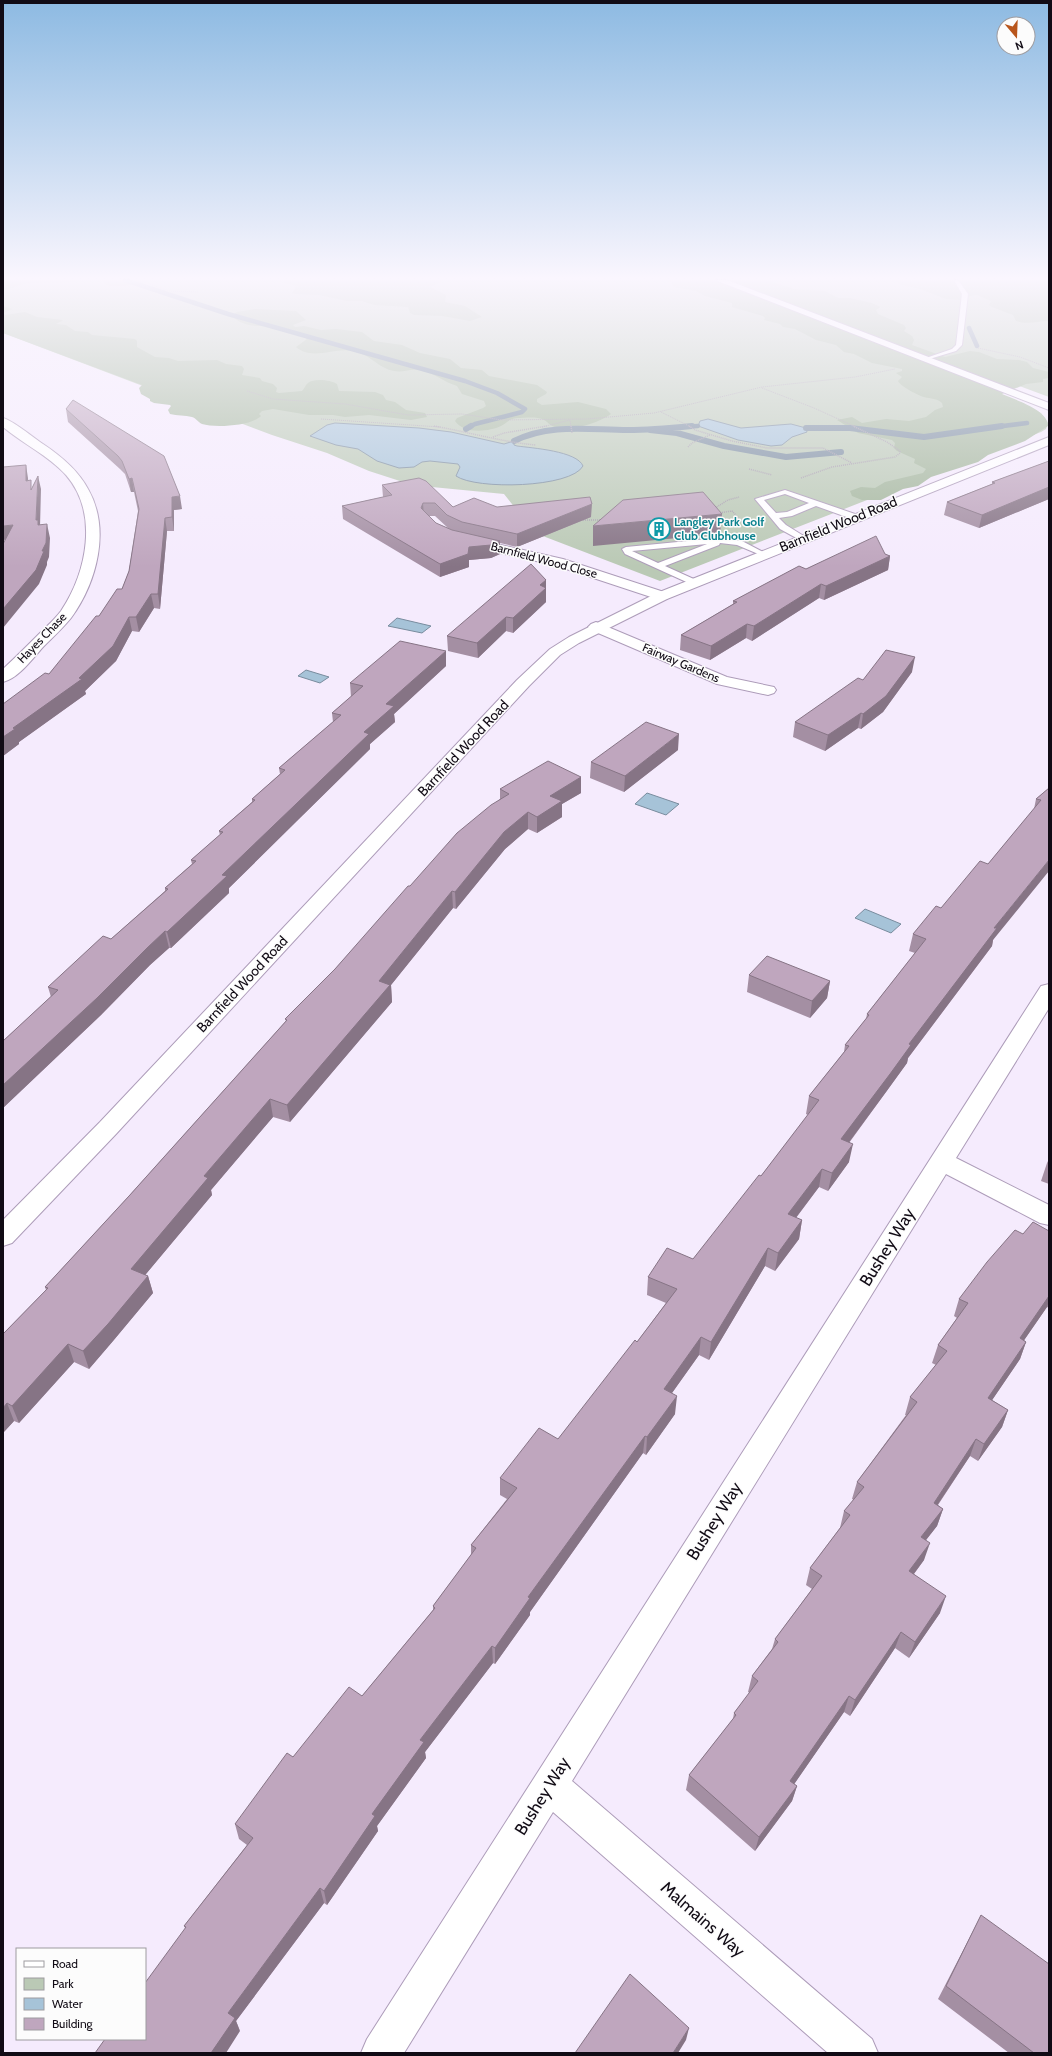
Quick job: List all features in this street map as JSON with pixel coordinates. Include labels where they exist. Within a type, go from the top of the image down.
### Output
[{"type":"street","points":[[971,376],[1049,407]]},
{"type":"street","name":"Hayes Chase","points":[[3,677],[66,615],[79,591],[93,557],[93,520],[85,495],[71,473],[50,455],[5,426]]},
{"type":"street","name":"Barnfield Wood Road","points":[[3,1236],[108,1128],[538,667],[555,652],[596,627],[693,582],[1049,441]]},
{"type":"street","name":"Barnfield Wood Close","points":[[458,539],[558,562],[662,596]]},
{"type":"street","name":"Fairway Gardens","points":[[596,627],[723,681],[768,690]]},
{"type":"street","name":"Bushey Way","points":[[381,2053],[548,1785],[1049,991]]},
{"type":"street","points":[[942,1161],[1049,1216]]},
{"type":"street","name":"Malmains Way","points":[[548,1785],[858,2053]]},
{"type":"lane","points":[[803,538],[786,530],[759,500],[760,498],[785,492],[855,517]]},
{"type":"lane","points":[[774,516],[789,514],[814,504],[814,502]]},
{"type":"lane","points":[[693,582],[628,552],[626,549],[719,540],[739,544],[763,554]]},
{"type":"lane","points":[[658,566],[710,546],[719,540]]},
{"type":"path","points":[[247,391],[273,399],[345,404],[408,415],[462,414],[496,419],[570,420],[616,418],[661,412],[762,387],[858,376]]},
{"type":"path","points":[[762,387],[856,427],[887,442],[898,449],[900,453],[895,456],[852,463],[796,479]]},
{"type":"path","points":[[661,412],[688,425],[691,428],[710,435],[767,448],[820,448],[852,463]]},
{"type":"path","points":[[321,419],[424,425],[506,442],[536,445]]},
{"type":"path","points":[[570,420],[572,432]]},
{"type":"path","points":[[492,438],[504,433],[545,427],[570,420]]},
{"type":"path","points":[[688,447],[696,441],[710,435]]},
{"type":"path","points":[[714,513],[732,511],[745,525]]},
{"type":"path","points":[[575,520],[602,520]]},
{"type":"green space","points":[[116,376],[952,376],[1022,403],[1041,413],[1048,423],[1046,429],[1041,432],[660,581],[535,533],[504,494],[432,487],[403,482],[369,471],[327,453],[272,435]]},
{"type":"green space","points":[[118,376],[248,376],[260,378],[262,381],[273,384],[277,388],[276,392],[279,393],[302,391],[307,384],[314,380],[327,381],[337,384],[339,391],[375,392],[383,395],[386,400],[395,402],[406,410],[425,413],[427,417],[411,420],[369,415],[345,417],[333,415],[309,415],[273,409],[262,411],[259,414],[261,416],[249,422],[215,426],[202,424],[192,417],[170,414],[168,410],[171,406],[170,405],[154,403],[141,394],[139,388],[142,385]]},
{"type":"green space","points":[[436,376],[489,376],[537,385],[547,392],[537,399],[537,402],[542,405],[578,402],[606,409],[611,414],[592,424],[569,428],[555,427],[541,419],[517,418],[490,430],[470,430],[459,425],[455,421],[457,418],[486,406],[484,401],[462,394],[457,386]]},
{"type":"green space","points":[[900,376],[1049,376],[1049,378],[1043,379],[1043,382],[1026,384],[1002,394],[1037,410],[1047,420],[1048,426],[1025,441],[988,455],[978,462],[931,477],[918,486],[903,489],[881,500],[862,500],[852,496],[850,491],[861,487],[875,488],[885,482],[923,473],[926,469],[914,463],[915,459],[897,451],[894,448],[895,443],[892,440],[858,433],[837,420],[852,417],[862,423],[886,419],[909,421],[926,417],[935,410],[943,407],[940,401],[918,395],[899,383],[898,381],[902,377]]},
{"type":"green space","points":[[993,376],[1049,376],[1049,397]]},
{"type":"water","points":[[708,419],[741,428],[791,424],[806,428],[807,432],[792,437],[782,445],[771,446],[738,440],[698,426],[700,421]]},
{"type":"water","points":[[335,423],[419,428],[451,432],[504,444],[514,441],[514,445],[517,446],[553,451],[572,457],[579,461],[583,466],[575,473],[561,479],[543,483],[502,485],[483,483],[456,476],[460,467],[458,464],[430,461],[422,462],[414,467],[399,468],[377,461],[358,449],[336,445],[310,436],[327,425]]},
{"type":"water","points":[[397,618],[431,626],[422,633],[388,626]]},
{"type":"water","points":[[306,670],[329,677],[320,683],[298,676]]},
{"type":"water","points":[[647,793],[679,804],[666,815],[635,804]]},
{"type":"water","points":[[865,909],[901,924],[891,933],[855,918]]},
{"type":"building","points":[[73,400],[164,456],[180,496],[172,497],[172,517],[165,518],[158,594],[151,594],[136,617],[129,617],[113,646],[79,678],[82,679],[13,728],[15,729],[3,737],[3,704],[45,673],[49,674],[96,616],[99,616],[117,589],[122,589],[129,571],[139,509],[132,478],[129,479],[122,461],[118,456],[66,409]]},
{"type":"building","points":[[1049,461],[1049,487],[982,515],[947,502],[995,483],[992,482]]},
{"type":"building","points":[[26,465],[26,481],[31,480],[31,490],[38,476],[36,520],[38,520],[38,525],[47,524],[46,543],[36,570],[3,609],[3,544],[13,525],[3,526],[3,467]]},
{"type":"building","points":[[419,478],[426,481],[453,507],[474,498],[497,507],[590,497],[592,504],[517,534],[462,522],[447,515],[435,503],[423,503],[421,508],[436,523],[452,530],[500,541],[491,545],[469,547],[468,554],[440,564],[342,506],[392,495],[382,485]]},
{"type":"building","points":[[703,492],[722,514],[593,526],[623,500]]},
{"type":"building","points":[[876,536],[885,554],[890,556],[826,586],[821,584],[754,626],[747,624],[711,646],[681,635],[737,602],[733,601],[799,566],[806,569]]},
{"type":"building","points":[[531,564],[546,580],[540,585],[546,588],[513,618],[506,617],[477,643],[447,636]]},
{"type":"building","points":[[400,641],[446,651],[386,704],[394,706],[364,732],[369,734],[222,875],[227,876],[167,932],[165,931],[97,998],[3,1085],[3,1041],[58,990],[48,987],[103,936],[111,939],[168,889],[165,888],[196,861],[191,860],[223,832],[219,831],[255,800],[252,799],[285,770],[279,768],[341,715],[332,713],[363,686],[350,683]]},
{"type":"building","points":[[886,650],[915,657],[886,696],[863,714],[861,713],[828,735],[795,722],[858,678],[863,680]]},
{"type":"building","points":[[646,722],[679,734],[625,776],[591,762]]},
{"type":"building","points":[[548,761],[581,777],[550,796],[562,801],[537,817],[528,812],[504,832],[455,892],[452,891],[379,981],[390,985],[287,1105],[270,1099],[204,1176],[208,1178],[131,1269],[148,1276],[108,1324],[83,1351],[68,1344],[12,1406],[7,1403],[3,1408],[3,1334],[48,1288],[45,1287],[287,1020],[285,1019],[335,969],[457,833],[491,805],[509,794],[500,789]]},
{"type":"building","points":[[1049,788],[1049,860],[994,928],[997,928],[909,1044],[911,1045],[841,1139],[853,1144],[832,1173],[822,1169],[788,1214],[802,1220],[778,1253],[768,1248],[711,1342],[701,1337],[664,1389],[677,1396],[647,1437],[645,1436],[528,1597],[530,1598],[495,1648],[492,1646],[420,1740],[424,1742],[372,1814],[375,1816],[324,1891],[320,1888],[228,2013],[235,2018],[211,2053],[95,2053],[104,2040],[146,2040],[146,1982],[186,1927],[184,1926],[253,1838],[235,1824],[287,1753],[293,1757],[349,1687],[362,1696],[435,1608],[433,1606],[476,1548],[471,1545],[517,1488],[500,1478],[539,1428],[558,1439],[635,1340],[637,1342],[677,1289],[648,1277],[667,1248],[693,1259],[759,1175],[761,1176],[819,1100],[809,1096],[849,1046],[845,1045],[869,1015],[867,1014],[926,939],[913,934],[936,906],[941,908],[980,861],[988,864],[1041,800],[1036,799]]},
{"type":"building","points":[[767,956],[830,981],[812,1001],[749,975]]},
{"type":"building","points":[[1033,1222],[1049,1231],[1049,1296],[1020,1338],[1026,1342],[988,1398],[1008,1410],[984,1444],[976,1439],[934,1503],[943,1509],[921,1537],[930,1543],[909,1571],[946,1596],[915,1642],[901,1632],[855,1700],[849,1696],[790,1781],[797,1786],[759,1837],[689,1775],[736,1715],[734,1713],[758,1681],[752,1676],[778,1642],[775,1639],[822,1576],[810,1568],[850,1515],[844,1511],[864,1487],[857,1482],[917,1402],[910,1397],[947,1351],[938,1345],[968,1303],[959,1299],[987,1262],[1015,1230],[1023,1234]]},
{"type":"building","points":[[981,1915],[1049,1964],[1049,2053],[1034,2053],[946,1986]]},
{"type":"building","points":[[630,1974],[689,2028],[673,2053],[575,2053]]},
{"type":"waterway","points":[[447,376],[497,393],[525,409],[522,412],[471,426]]},
{"type":"waterway","points":[[995,427],[1027,423]]},
{"type":"waterway","points":[[466,429],[471,426]]},
{"type":"waterway","points":[[683,427],[692,426]]},
{"type":"waterway","points":[[683,427],[698,426]]},
{"type":"waterway","points":[[806,428],[850,428],[924,437],[1002,426]]},
{"type":"waterway","points":[[514,441],[528,435],[556,430],[636,430],[683,427]]},
{"type":"waterway","points":[[650,430],[677,433],[724,446],[786,457],[841,452]]},
{"type":"place","name":"Langley Park Golf Club Clubhouse","points":[[659,529]]}]
